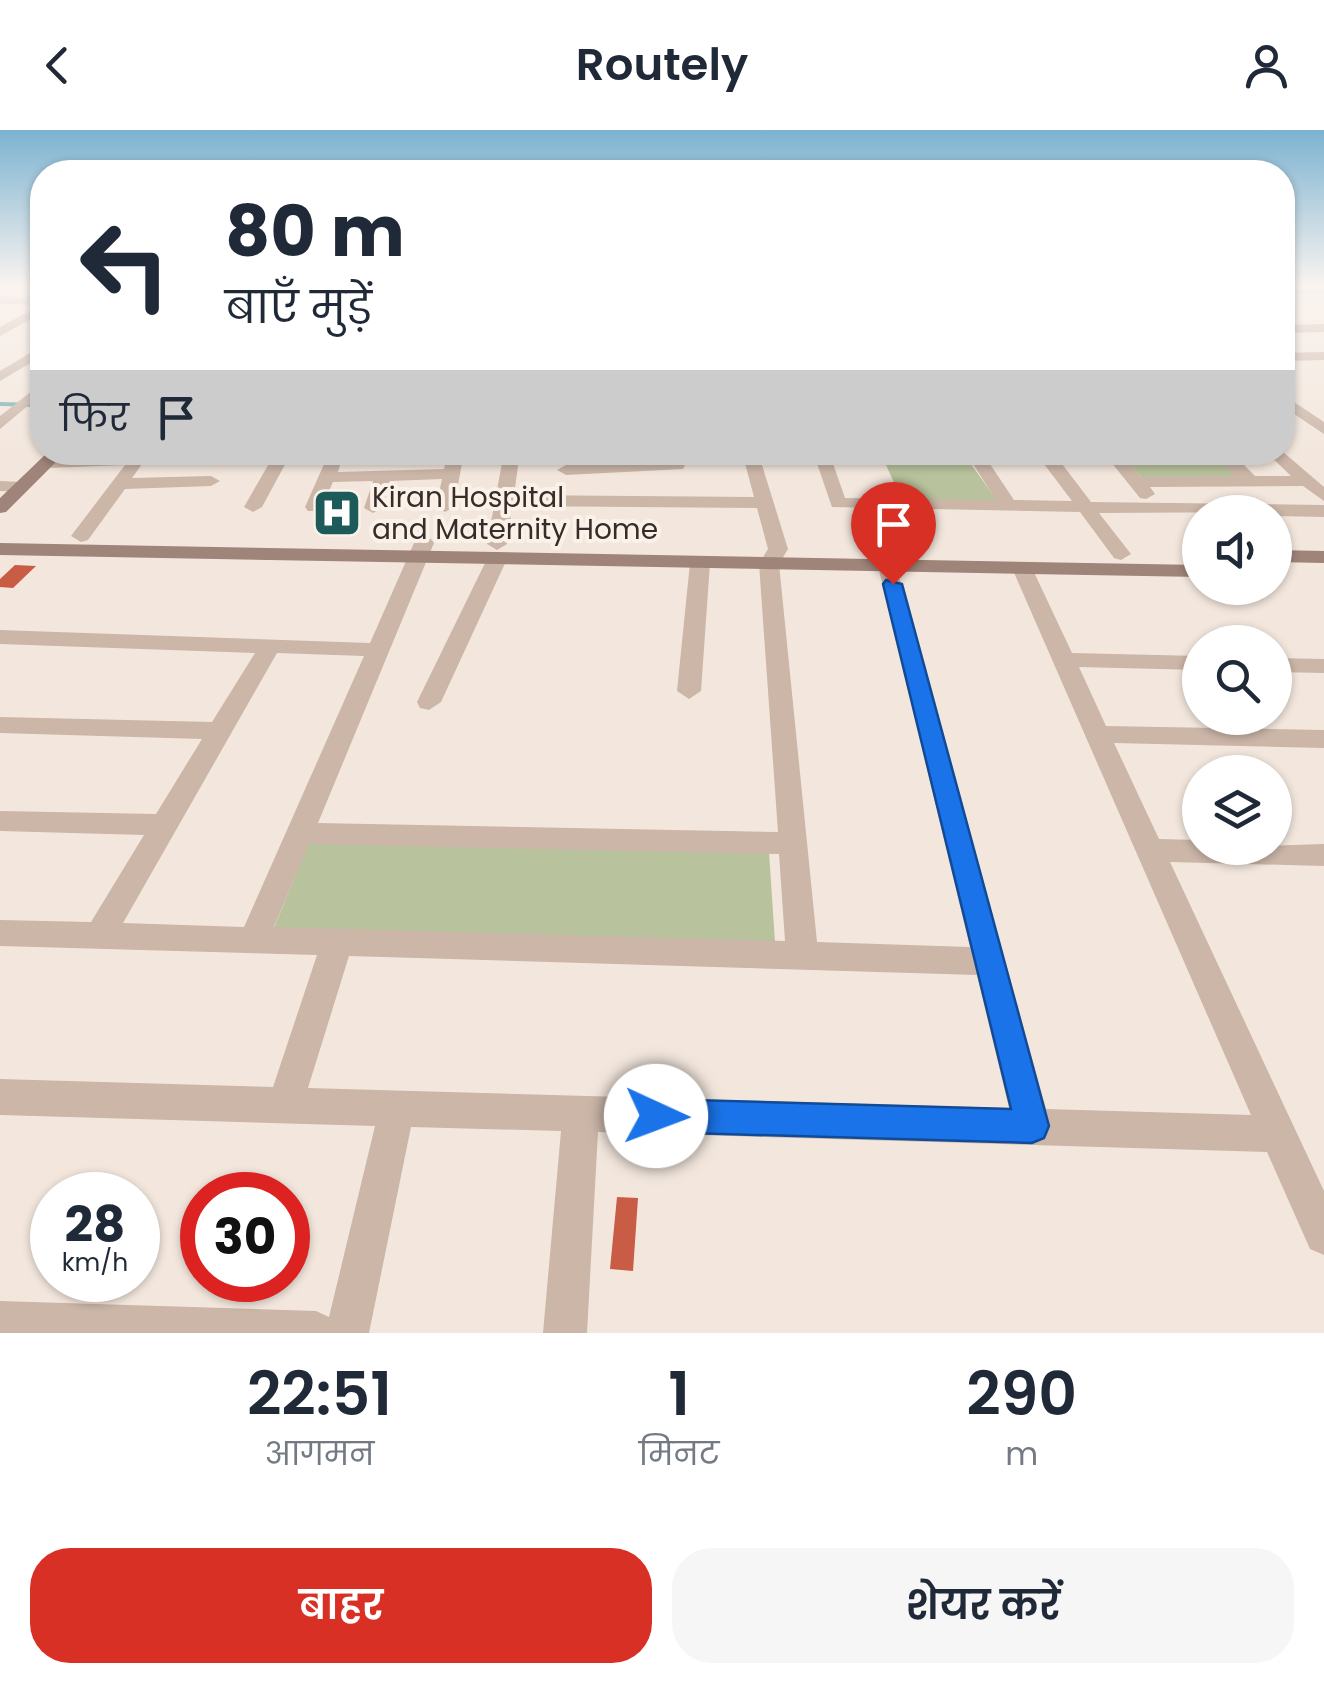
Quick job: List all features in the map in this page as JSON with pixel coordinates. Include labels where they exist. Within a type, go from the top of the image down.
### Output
[{"type":"street","points":[[14,349],[30,350]]},
{"type":"street","points":[[1295,356],[1324,356]]},
{"type":"street","points":[[1300,356],[1324,372]]},
{"type":"street","points":[[0,378],[30,358]]},
{"type":"street","points":[[0,378],[30,382]]},
{"type":"street","points":[[1,422],[30,396]]},
{"type":"street","points":[[1295,408],[1321,427]]},
{"type":"street","points":[[1295,426],[1321,427]]},
{"type":"street","points":[[0,508],[45,465]]},
{"type":"street","points":[[81,536],[132,465]]},
{"type":"street","points":[[199,501],[221,465]]},
{"type":"street","points":[[253,507],[276,465]]},
{"type":"street","points":[[314,507],[332,465]]},
{"type":"street","points":[[445,507],[454,465]]},
{"type":"street","points":[[429,702],[458,631],[476,607],[497,552],[510,465]]},
{"type":"street","points":[[566,465],[566,500]]},
{"type":"street","points":[[677,465],[684,502]]},
{"type":"street","points":[[754,465],[774,557],[802,956]]},
{"type":"street","points":[[825,465],[838,503],[884,476],[945,465]]},
{"type":"street","points":[[982,465],[1009,506]]},
{"type":"street","points":[[1053,465],[1122,554]]},
{"type":"street","points":[[1122,465],[1158,509]]},
{"type":"street","points":[[1234,465],[1250,482]]},
{"type":"street","points":[[1289,465],[1324,496]]},
{"type":"street","points":[[326,477],[452,474]]},
{"type":"street","points":[[373,508],[383,476]]},
{"type":"street","points":[[884,476],[1009,506],[1324,511]]},
{"type":"street","points":[[118,484],[211,481]]},
{"type":"street","points":[[1136,482],[1307,481]]},
{"type":"street","points":[[0,486],[22,487]]},
{"type":"street","points":[[504,500],[765,503]]},
{"type":"street","points":[[0,534],[421,550],[774,557],[1182,555]]},
{"type":"street","points":[[0,549],[421,550]]},
{"type":"street","points":[[253,941],[421,550]]},
{"type":"street","points":[[497,552],[700,563],[774,557],[888,566],[1182,571]]},
{"type":"street","points":[[1292,556],[1324,557]]},
{"type":"street","points":[[689,691],[700,563]]},
{"type":"street","points":[[888,566],[1032,1126]]},
{"type":"street","points":[[1022,568],[1324,1235]]},
{"type":"street","points":[[1292,572],[1324,572]]},
{"type":"street","points":[[0,661],[12,638],[378,650]]},
{"type":"street","points":[[99,936],[270,646]]},
{"type":"street","points":[[1063,660],[1182,663]]},
{"type":"street","points":[[1292,665],[1324,666]]},
{"type":"street","points":[[0,725],[220,730]]},
{"type":"street","points":[[1097,734],[1324,739]]},
{"type":"street","points":[[0,820],[165,825]]},
{"type":"street","points":[[300,832],[792,843]]},
{"type":"street","points":[[1149,850],[1324,855]]},
{"type":"street","points":[[0,934],[990,962]]},
{"type":"street","points":[[285,1105],[337,943]]},
{"type":"street","points":[[0,1097],[1278,1134]]},
{"type":"street","points":[[347,1333],[396,1108]]},
{"type":"street","points":[[565,1333],[580,1114]]},
{"type":"street","points":[[0,1322],[135,1330],[316,1333]]},
{"type":"green space","points":[[886,465],[972,465],[998,502],[902,500]]},
{"type":"green space","points":[[1131,465],[1226,465],[1239,477],[1142,478]]},
{"type":"green space","points":[[310,840],[769,852],[775,942],[274,928]]},
{"type":"building","points":[[351,505],[344,522],[325,523],[333,506]]},
{"type":"building","points":[[15,565],[36,566],[13,588],[0,587],[0,579]]},
{"type":"building","points":[[617,1197],[638,1198],[633,1271],[610,1269]]},
{"type":"waterway","points":[[0,404],[30,405]]},
{"type":"place","name":"Kiran Hospital and Maternity Home","points":[[337,513]]},
{"type":"route","points":[[656,1116],[1032,1126],[893,584]]}]
